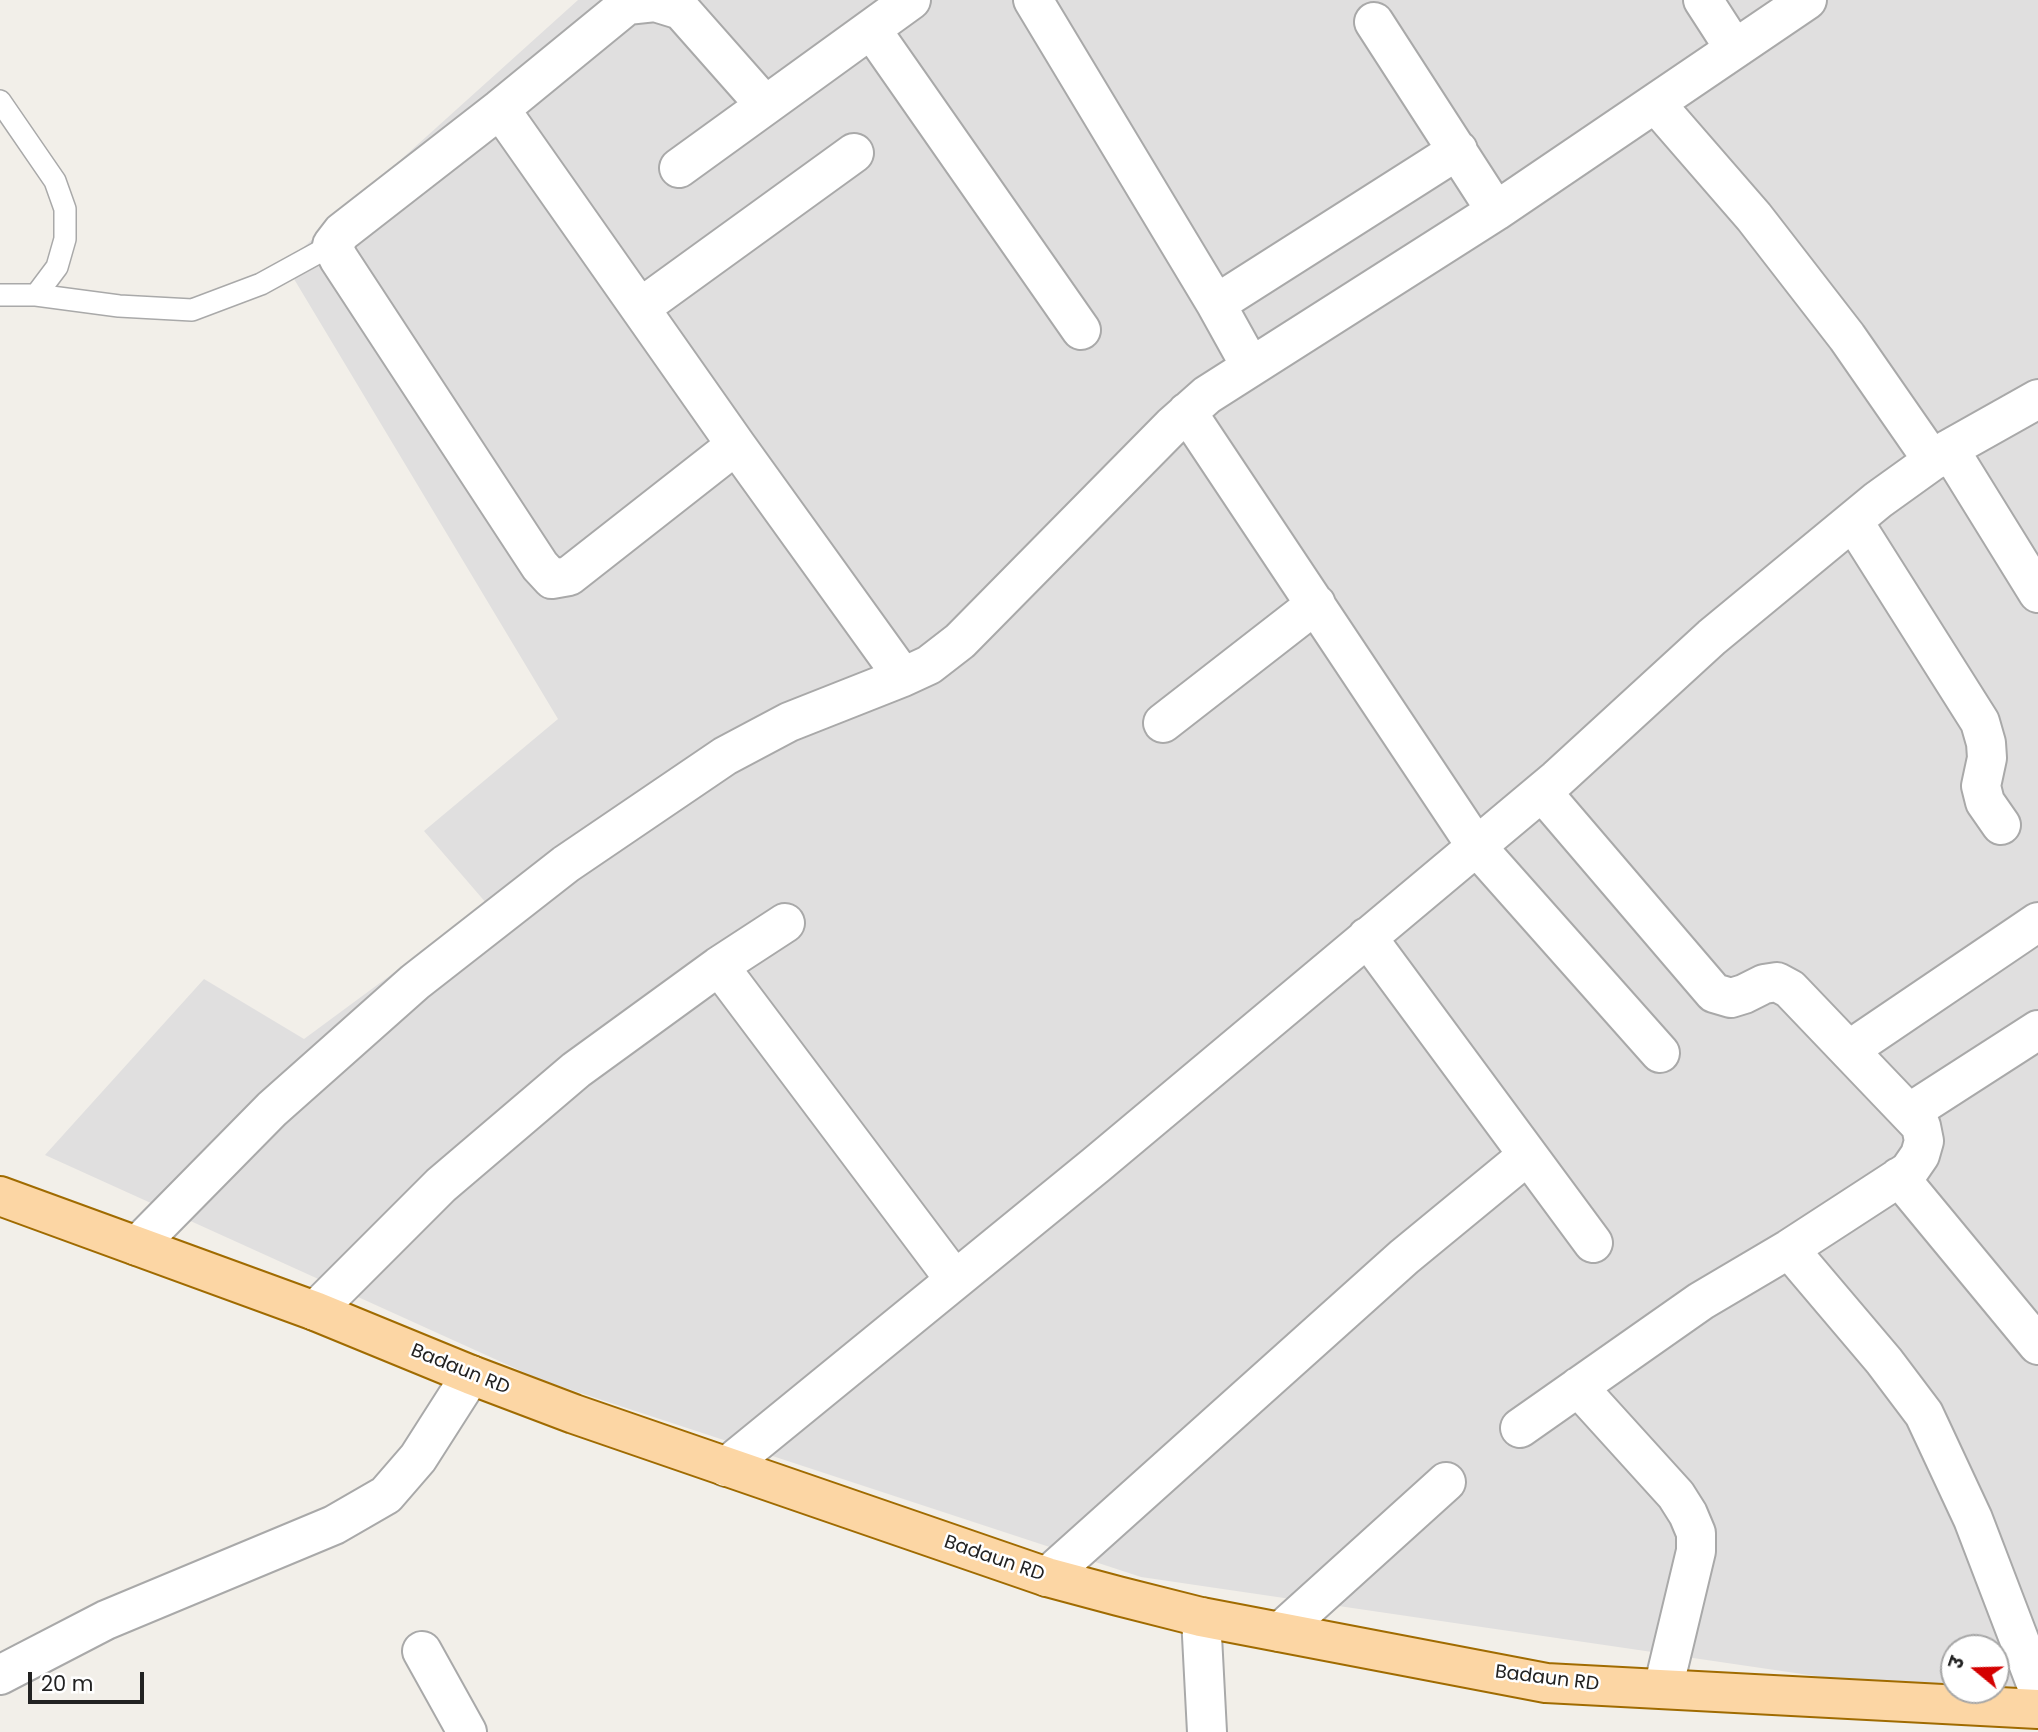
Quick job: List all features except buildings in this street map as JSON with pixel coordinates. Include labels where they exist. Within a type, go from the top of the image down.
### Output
[{"type":"main road","name":"Badaun RD","points":[[0,1196],[315,1311],[574,1414],[1048,1577],[1202,1617],[1546,1683],[2038,1709]]},
{"type":"street","points":[[679,168],[911,0]]},
{"type":"street","points":[[1033,0],[1251,367]]},
{"type":"street","points":[[1703,0],[1734,48]]},
{"type":"street","points":[[137,1246],[272,1109],[394,1000],[566,864],[725,756],[789,722],[929,665],[960,641],[1207,395],[1496,211],[1807,0]]},
{"type":"street","points":[[736,446],[569,576],[552,579],[540,566],[332,246],[342,232],[500,109],[627,5],[655,2],[681,10],[765,105]]},
{"type":"street","points":[[1374,22],[1496,211]]},
{"type":"street","points":[[871,29],[1081,330]]},
{"type":"street","points":[[1655,103],[1754,217],[1941,455],[2038,593]]},
{"type":"street","points":[[500,109],[736,446],[903,677]]},
{"type":"street","points":[[1216,304],[1458,150]]},
{"type":"street","points":[[640,308],[854,153]]},
{"type":"street","points":[[726,1466],[955,1280],[1542,792],[1712,637],[1878,500],[1941,455],[2038,398]]},
{"type":"street","points":[[1187,412],[1476,846],[1660,1053]]},
{"type":"street","points":[[1853,521],[1980,722],[1987,758],[1981,786],[1984,802],[2001,825]]},
{"type":"street","points":[[1163,723],[1316,604]]},
{"type":"street","points":[[1520,1429],[1700,1301],[1790,1249],[1909,1171],[1920,1155],[1924,1141],[1921,1126],[1790,989],[1777,982],[1764,984],[1731,998],[1714,992],[1542,792]]},
{"type":"street","points":[[1849,1050],[2038,922]]},
{"type":"street","points":[[315,1311],[441,1185],[576,1070],[719,966],[785,923]]},
{"type":"street","points":[[1367,937],[1593,1243]]},
{"type":"street","points":[[719,966],[955,1280]]},
{"type":"street","points":[[1909,1113],[2038,1030]]},
{"type":"street","points":[[1048,1577],[1404,1257],[1528,1155]]},
{"type":"street","points":[[1899,1177],[2038,1345]]},
{"type":"street","points":[[1790,1249],[1884,1361],[1924,1415],[1973,1519],[2038,1689]]},
{"type":"street","points":[[0,1675],[106,1620],[334,1525],[386,1495],[418,1458],[471,1375]]},
{"type":"street","points":[[1578,1387],[1676,1495],[1696,1533],[1696,1551],[1663,1689]]},
{"type":"street","points":[[1280,1632],[1447,1482]]},
{"type":"street","points":[[1202,1617],[1207,1732]]},
{"type":"street","points":[[422,1651],[467,1732]]},
{"type":"lane","points":[[0,101],[55,181],[65,209],[65,239],[57,267],[36,295]]},
{"type":"lane","points":[[0,295],[36,295],[119,306],[192,310],[261,284],[332,246]]},
{"type":"shaded area","points":[[578,0],[2038,0],[2038,1690],[2010,1692],[2010,1634],[1940,1634],[1940,1694],[1141,1577],[541,1380],[45,1155],[204,979],[304,1039],[487,904],[424,831],[558,719],[285,264]]}]
